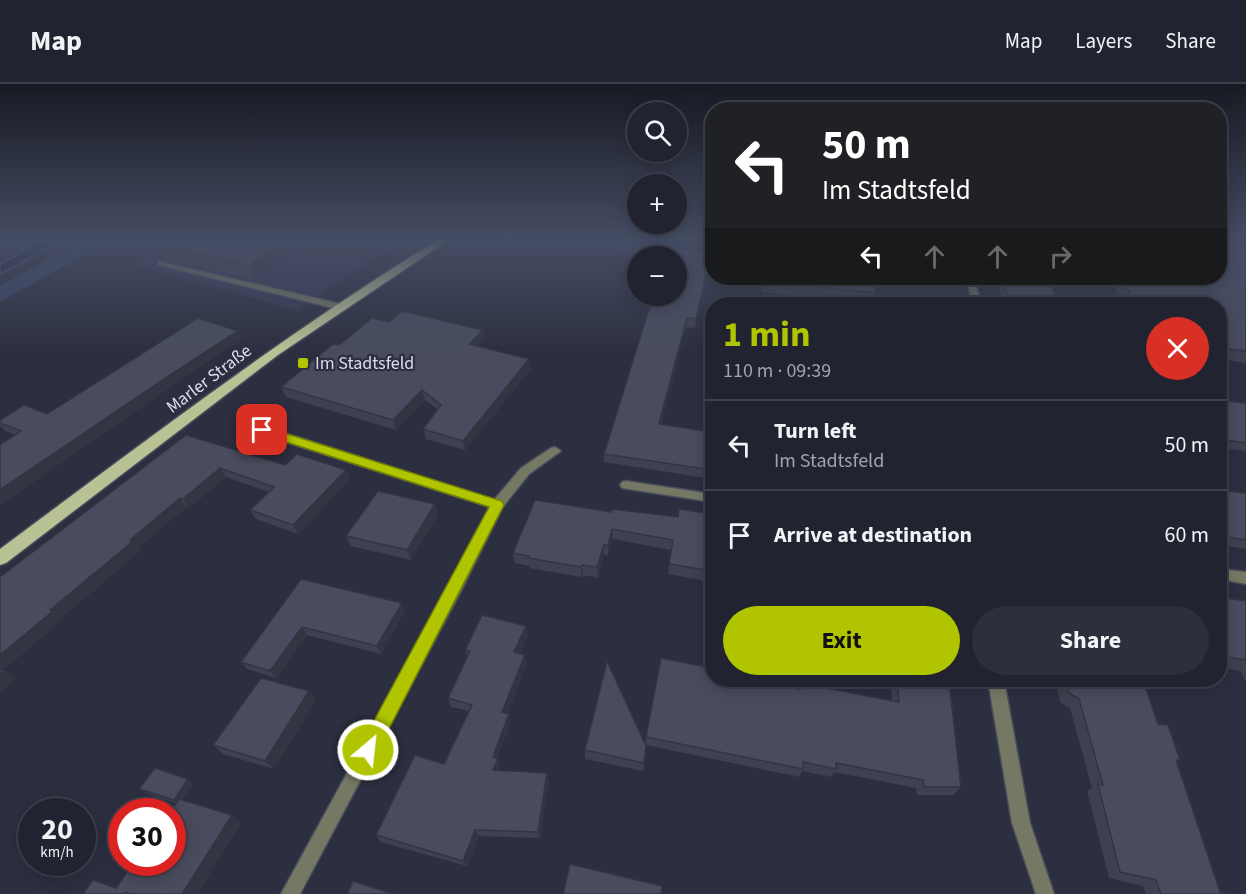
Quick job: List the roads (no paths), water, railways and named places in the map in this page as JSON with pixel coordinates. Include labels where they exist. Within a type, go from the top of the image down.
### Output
[{"type":"main road","name":"Marler Straße","points":[[0,558],[240,378],[385,277]]},
{"type":"street","points":[[217,277],[341,307]]},
{"type":"street","points":[[262,430],[497,505]]},
{"type":"street","points":[[290,894],[457,585],[497,505],[525,471],[555,451]]},
{"type":"street","points":[[626,485],[705,497]]},
{"type":"street","points":[[1227,575],[1246,578]]},
{"type":"street","points":[[997,687],[1021,823],[1044,894]]},
{"type":"place","name":"Im Stadtsfeld","points":[[303,363]]}]
